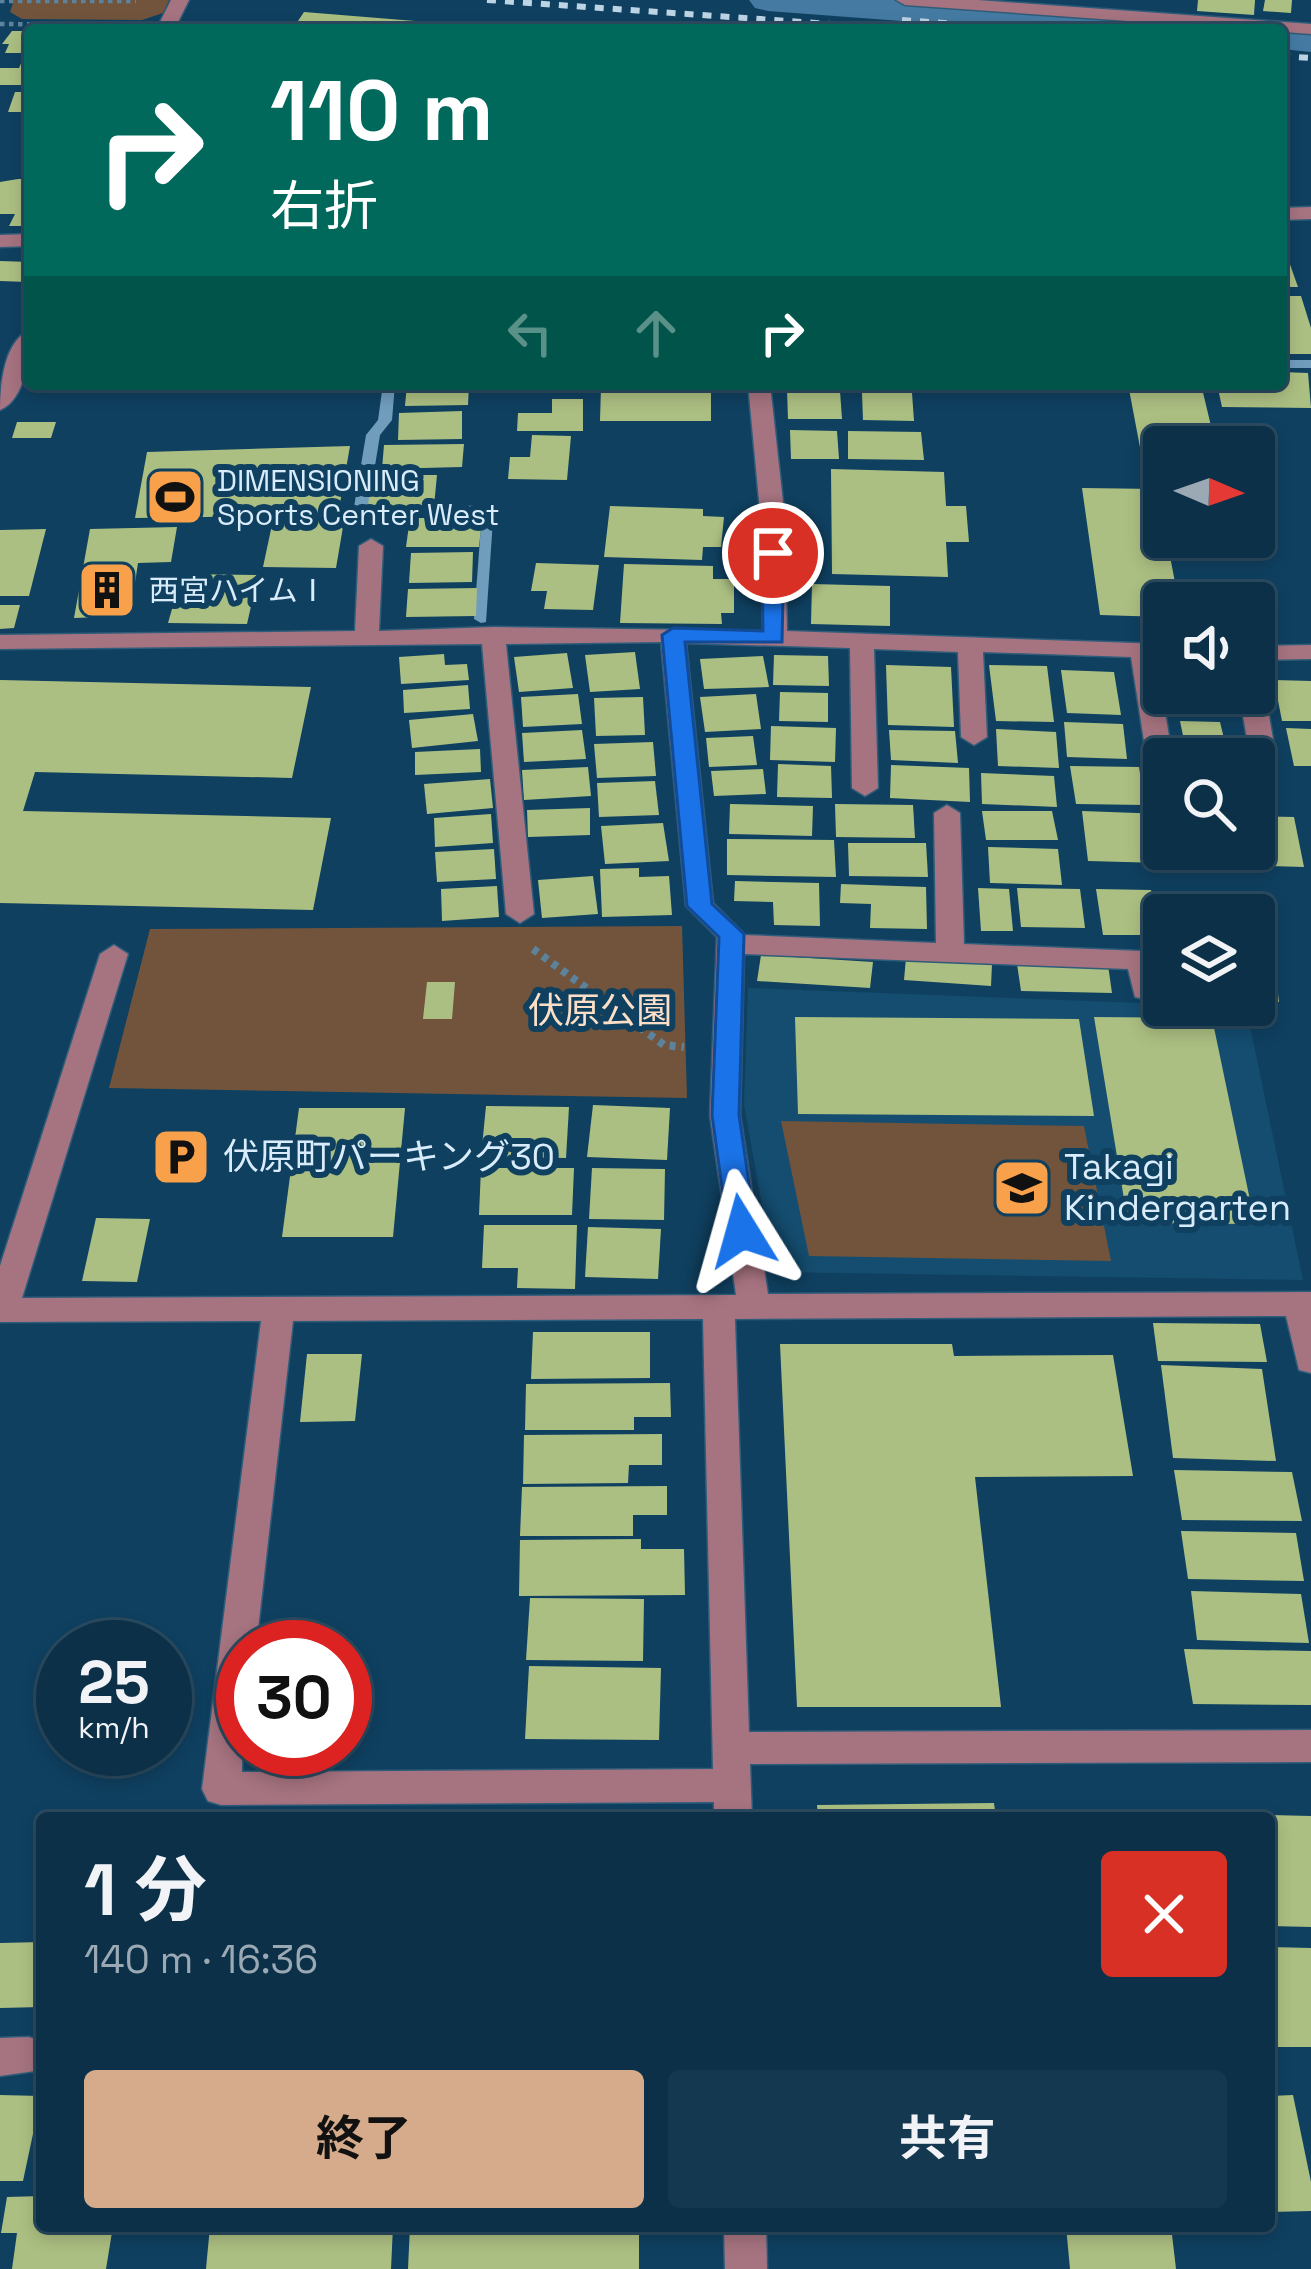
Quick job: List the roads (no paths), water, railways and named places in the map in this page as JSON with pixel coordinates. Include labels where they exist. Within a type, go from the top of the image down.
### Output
[{"type":"street","points":[[910,0],[1174,10],[1275,24]]},
{"type":"street","points":[[0,403],[24,349]]},
{"type":"street","points":[[760,390],[772,511],[775,638]]},
{"type":"street","points":[[367,636],[371,546]]},
{"type":"street","points":[[493,634],[520,914]]},
{"type":"street","points":[[673,635],[700,906],[731,934],[725,1115],[736,1308],[732,1784]]},
{"type":"street","points":[[0,642],[673,635],[1143,651]]},
{"type":"street","points":[[862,640],[865,788]]},
{"type":"street","points":[[970,645],[974,737]]},
{"type":"street","points":[[1275,653],[1311,652]]},
{"type":"street","points":[[947,813],[950,952]]},
{"type":"street","points":[[731,944],[1141,959],[1143,974]]},
{"type":"street","points":[[114,954],[1,1310],[1306,1304],[1311,1360]]},
{"type":"street","points":[[278,1310],[220,1789],[732,1784],[1311,1746]]},
{"type":"street","points":[[745,2232],[746,2269]]},
{"type":"waterway","points":[[768,0],[1098,24]]},
{"type":"waterway","points":[[1287,38],[1311,40]]},
{"type":"waterway","points":[[1287,364],[1311,364]]},
{"type":"waterway","points":[[388,390],[385,420],[373,435],[360,513],[489,508],[481,619]]},
{"type":"railway","points":[[487,0],[830,24]]},
{"type":"railway","points":[[902,20],[958,24]]},
{"type":"railway","points":[[1287,56],[1311,58]]},
{"type":"place","name":"DIMENSIONING Sports Center West","points":[[175,497]]},
{"type":"place","name":"西宮ハイムⅠ","points":[[107,590]]},
{"type":"place","name":"伏原町パーキング30","points":[[181,1157]]},
{"type":"place","name":"Takagi Kindergarten","points":[[1022,1188]]},
{"type":"park label","name":"伏原公園","points":[[600,1011]]}]
